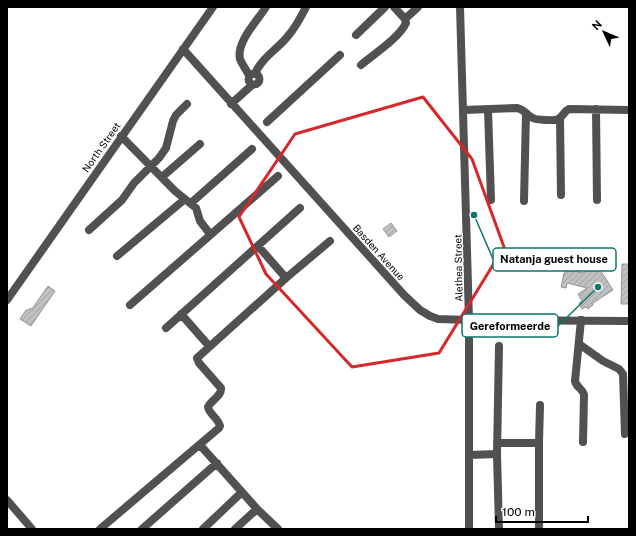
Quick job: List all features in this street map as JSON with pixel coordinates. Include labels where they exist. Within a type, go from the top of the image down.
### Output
[{"type":"street","name":"North Street","points":[[7,300],[182,49],[213,7]]},
{"type":"street","points":[[251,79],[240,56],[242,42],[266,7]]},
{"type":"street","points":[[230,102],[251,79],[261,62],[276,50],[289,35],[306,7]]},
{"type":"street","points":[[361,65],[402,29],[406,23],[405,18],[394,7]]},
{"type":"street","points":[[405,18],[418,7]]},
{"type":"street","name":"Alethea Street","points":[[460,7],[469,320],[469,529]]},
{"type":"street","points":[[356,35],[380,9]]},
{"type":"street","name":"Basden Avenue","points":[[182,49],[412,303],[430,316],[438,319],[469,320],[629,321]]},
{"type":"street","points":[[267,122],[340,55]]},
{"type":"street","points":[[89,230],[122,200],[134,183],[159,158],[166,148],[176,115],[186,104]]},
{"type":"street","points":[[464,110],[517,108],[535,119],[556,120],[560,118],[568,109],[629,110]]},
{"type":"street","points":[[596,109],[597,200]]},
{"type":"street","points":[[488,110],[491,200]]},
{"type":"street","points":[[524,201],[526,113]]},
{"type":"street","points":[[560,118],[561,195]]},
{"type":"street","points":[[121,136],[175,191],[196,208],[200,221],[210,234]]},
{"type":"street","points":[[162,177],[200,144]]},
{"type":"street","points":[[117,256],[252,149]]},
{"type":"street","points":[[130,305],[278,176]]},
{"type":"street","points":[[166,328],[300,208]]},
{"type":"street","points":[[100,529],[200,445],[220,426],[218,420],[208,410],[208,407],[210,402],[220,394],[221,388],[197,360],[197,358],[286,278],[330,242]]},
{"type":"street","points":[[258,246],[286,278]]},
{"type":"street","points":[[181,314],[209,346]]},
{"type":"street","points":[[581,320],[575,381],[583,391],[584,395],[584,442]]},
{"type":"street","points":[[579,344],[603,361],[619,369],[624,374],[625,434]]},
{"type":"street","points":[[498,529],[497,443],[499,346]]},
{"type":"street","points":[[540,405],[540,529]]},
{"type":"street","points":[[497,443],[539,444]]},
{"type":"street","points":[[200,445],[275,528]]},
{"type":"street","points":[[469,455],[497,454]]},
{"type":"street","points":[[142,529],[216,463]]},
{"type":"street","points":[[203,529],[242,492]]},
{"type":"street","points":[[7,500],[29,528]]},
{"type":"street","points":[[235,529],[257,509]]},
{"type":"highlighted area","points":[[423,97],[472,159],[504,247],[439,353],[352,367],[266,274],[239,217],[295,134]]},
{"type":"building","points":[[391,223],[397,231],[389,237],[383,229]]},
{"type":"building","points":[[622,264],[629,264],[629,304],[621,304]]},
{"type":"building","points":[[597,265],[613,290],[593,303],[593,305],[588,309],[586,307],[582,309],[579,303],[582,301],[578,294],[587,288],[567,283],[566,288],[561,287],[565,269],[583,273]]},
{"type":"building","points":[[48,286],[55,291],[31,326],[20,319],[26,310],[30,308],[32,309]]},
{"type":"place","name":"Natanja guest house","points":[[474,215]]},
{"type":"place","name":"Gereformeerde","points":[[598,287]]}]
